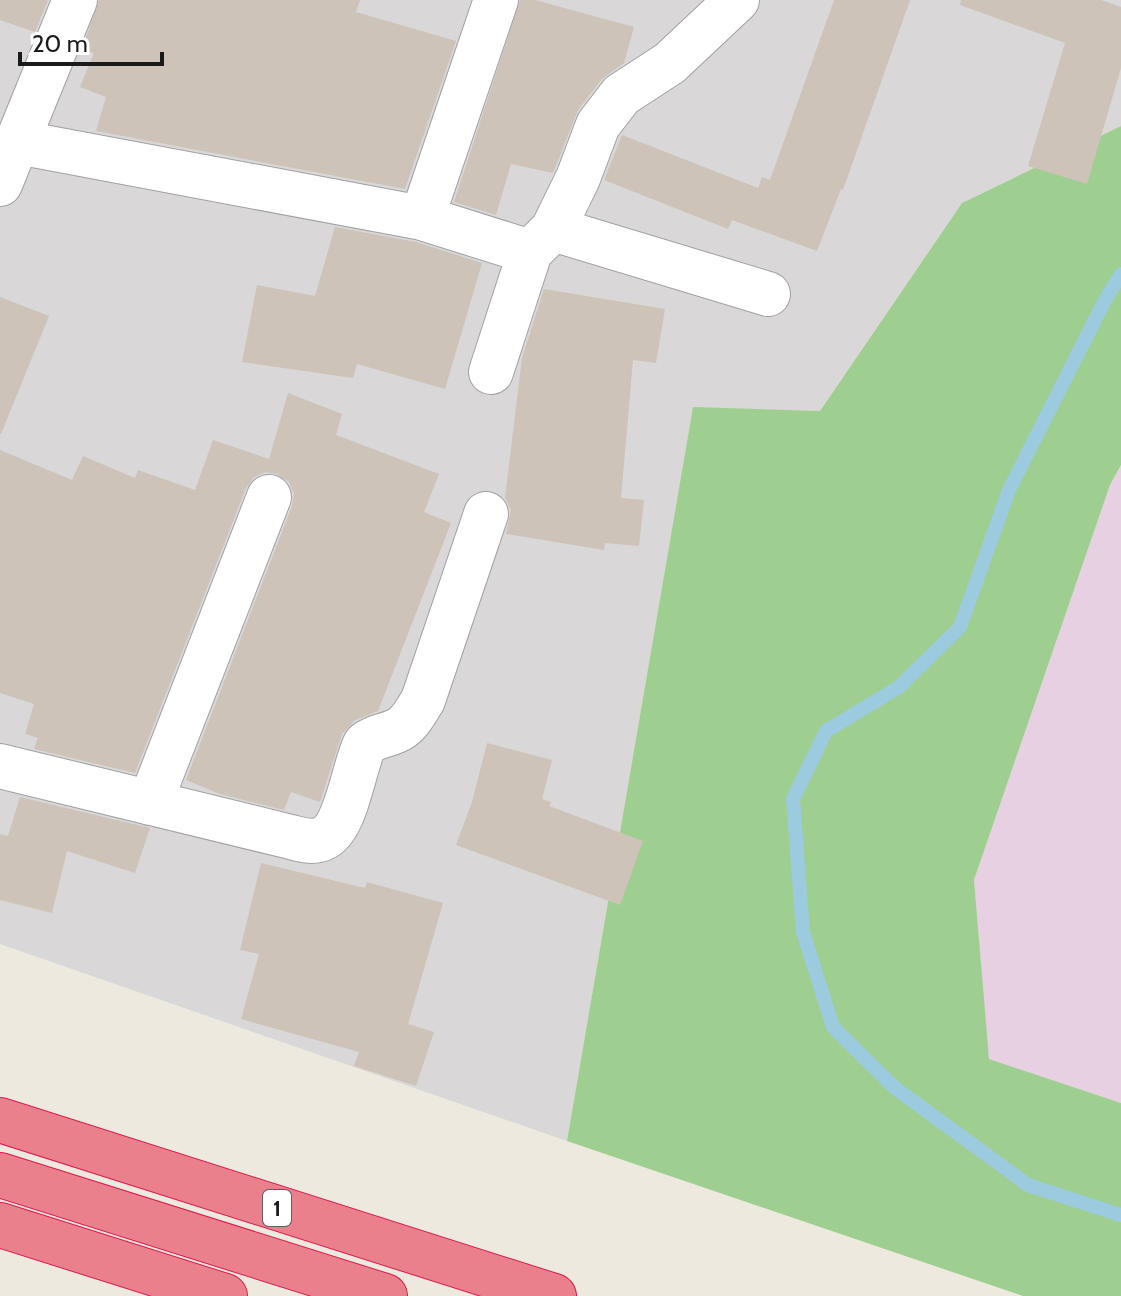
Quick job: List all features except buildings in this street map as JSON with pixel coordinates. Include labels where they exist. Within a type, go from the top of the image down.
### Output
[{"type":"highway","name":"1","points":[[0,1120],[554,1296]]},
{"type":"highway","name":"1","points":[[0,1175],[385,1296]]},
{"type":"highway","points":[[0,1225],[225,1296]]},
{"type":"street","points":[[0,184],[75,0]]},
{"type":"street","points":[[422,218],[496,0]]},
{"type":"street","points":[[491,372],[542,240],[578,178],[598,125],[621,95],[670,63],[737,0]]},
{"type":"street","points":[[17,142],[542,240],[768,294]]},
{"type":"street","points":[[150,803],[269,497]]},
{"type":"street","points":[[0,766],[310,842],[324,839],[339,825],[365,744],[376,736],[398,731],[408,723],[423,700],[486,514]]},
{"type":"shaded area","points":[[0,0],[1121,0],[1121,126],[962,203],[820,411],[693,408],[567,1141],[0,944]]},
{"type":"shaded area","points":[[1121,465],[1121,1103],[988,1059],[974,880],[1110,485]]},
{"type":"green space","points":[[1121,126],[1121,465],[1110,485],[974,880],[989,1059],[1121,1103],[1121,1296],[1023,1296],[567,1141],[693,407],[820,411],[962,203]]},
{"type":"waterway","points":[[1121,274],[1009,490],[960,627],[899,687],[826,731],[793,799],[803,932],[833,1027],[895,1088],[1028,1185],[1121,1215]]}]
